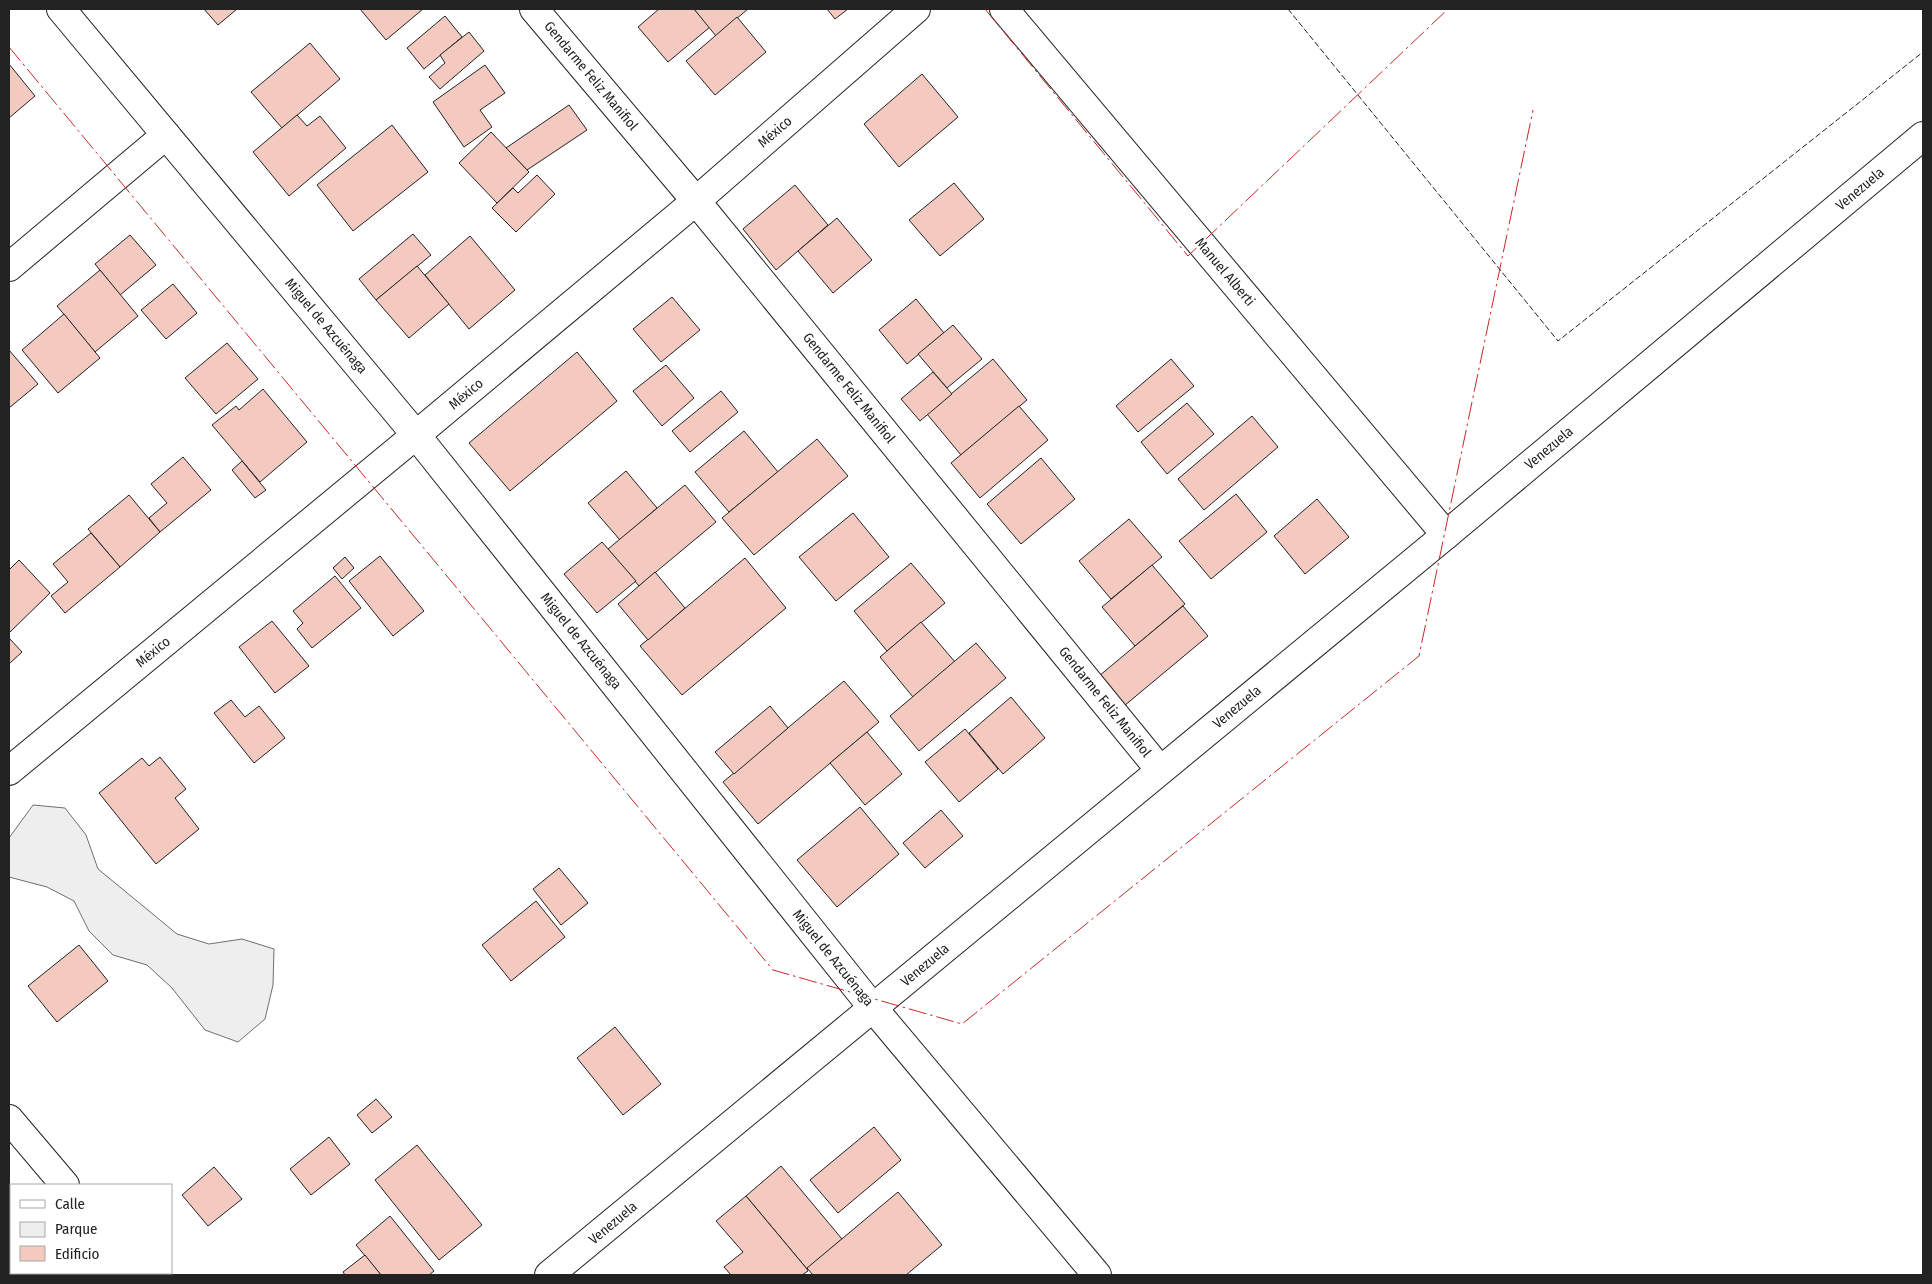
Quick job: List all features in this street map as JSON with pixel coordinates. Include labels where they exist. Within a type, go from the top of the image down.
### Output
[{"type":"street","name":"Miguel de Azcuénaga","points":[[61,9],[416,435],[873,1008],[1097,1275]]},
{"type":"street","name":"Gendarme Feliz Manifiol","points":[[534,9],[696,200],[1160,770]]},
{"type":"street","name":"México","points":[[9,771],[416,435],[696,200],[916,9]]},
{"type":"street","name":"Manuel Alberti","points":[[1004,9],[1446,535]]},
{"type":"street","points":[[9,267],[166,135]]},
{"type":"street","name":"Venezuela","points":[[549,1275],[1446,535],[1923,136]]},
{"type":"street","points":[[9,1119],[64,1184]]},
{"type":"green space","points":[[33,805],[65,808],[86,835],[98,869],[177,934],[209,944],[242,939],[274,949],[273,985],[265,1019],[238,1042],[205,1030],[172,988],[147,965],[113,955],[89,931],[74,901],[47,887],[9,877],[9,838]]},
{"type":"building","points":[[204,9],[237,9],[218,25]]},
{"type":"building","points":[[360,9],[423,9],[386,40]]},
{"type":"building","points":[[659,9],[694,9],[710,27],[668,62],[638,27]]},
{"type":"building","points":[[694,9],[748,9],[716,36]]},
{"type":"building","points":[[827,9],[848,9],[835,19]]},
{"type":"building","points":[[445,16],[462,37],[424,69],[407,48]]},
{"type":"building","points":[[737,17],[766,52],[715,95],[686,61]]},
{"type":"building","points":[[469,32],[484,51],[440,89],[429,77],[445,63],[440,55]]},
{"type":"building","points":[[310,43],[340,79],[282,128],[251,92]]},
{"type":"building","points":[[9,64],[35,96],[9,118]]},
{"type":"building","points":[[485,65],[505,93],[480,110],[492,127],[464,147],[433,102]]},
{"type":"building","points":[[922,74],[958,117],[899,167],[864,124]]},
{"type":"building","points":[[569,105],[587,130],[527,170],[506,148]]},
{"type":"building","points":[[297,115],[307,126],[320,116],[346,148],[289,196],[253,152]]},
{"type":"building","points":[[392,125],[428,172],[353,231],[317,185]]},
{"type":"building","points":[[491,132],[529,172],[497,203],[459,163]]},
{"type":"building","points":[[537,175],[555,194],[516,232],[492,208],[513,188],[518,193]]},
{"type":"building","points":[[954,183],[984,219],[940,256],[909,220]]},
{"type":"building","points":[[795,185],[828,225],[776,270],[743,229]]},
{"type":"building","points":[[837,218],[872,260],[833,293],[798,251]]},
{"type":"building","points":[[413,234],[431,255],[376,300],[359,279]]},
{"type":"building","points":[[130,235],[156,265],[120,295],[95,264]]},
{"type":"building","points":[[470,236],[515,290],[469,329],[425,275]]},
{"type":"building","points":[[417,266],[449,304],[409,338],[376,300]]},
{"type":"building","points":[[100,270],[138,316],[95,352],[57,306]]},
{"type":"building","points":[[173,284],[197,313],[166,339],[141,310]]},
{"type":"building","points":[[672,297],[700,330],[661,362],[633,329]]},
{"type":"building","points":[[916,299],[944,333],[907,364],[879,330]]},
{"type":"building","points":[[64,314],[100,358],[58,393],[22,350]]},
{"type":"building","points":[[953,325],[982,359],[947,388],[918,354]]},
{"type":"building","points":[[227,343],[258,379],[216,414],[185,378]]},
{"type":"building","points":[[9,350],[38,384],[9,408]]},
{"type":"building","points":[[577,352],[617,401],[510,491],[469,443]]},
{"type":"building","points":[[993,359],[1027,400],[961,455],[927,414]]},
{"type":"building","points":[[1171,359],[1194,386],[1138,432],[1116,406]]},
{"type":"building","points":[[666,365],[694,398],[662,426],[633,391]]},
{"type":"building","points":[[933,372],[952,394],[920,421],[901,399]]},
{"type":"building","points":[[263,389],[307,442],[260,482],[212,425],[236,406],[239,410]]},
{"type":"building","points":[[721,391],[738,412],[690,452],[672,431]]},
{"type":"building","points":[[1187,403],[1214,434],[1167,474],[1141,442]]},
{"type":"building","points":[[1019,406],[1048,440],[980,498],[951,463]]},
{"type":"building","points":[[1252,416],[1278,447],[1204,510],[1178,479]]},
{"type":"building","points":[[744,431],[778,472],[729,512],[695,472]]},
{"type":"building","points":[[817,439],[848,476],[754,555],[722,518]]},
{"type":"building","points":[[183,457],[211,490],[160,532],[149,518],[167,503],[151,484]]},
{"type":"building","points":[[1041,458],[1075,499],[1021,544],[987,504]]},
{"type":"building","points":[[242,461],[266,490],[255,498],[232,470]]},
{"type":"building","points":[[626,471],[657,508],[620,540],[588,503]]},
{"type":"building","points":[[685,485],[716,522],[639,586],[608,549]]},
{"type":"building","points":[[1236,494],[1267,532],[1211,579],[1179,541]]},
{"type":"building","points":[[129,495],[160,532],[120,567],[88,529]]},
{"type":"building","points":[[1317,499],[1349,537],[1305,574],[1274,536]]},
{"type":"building","points":[[853,513],[889,557],[836,601],[799,557]]},
{"type":"building","points":[[1129,519],[1162,557],[1111,599],[1079,561]]},
{"type":"building","points":[[91,533],[120,567],[65,613],[51,596],[68,582],[53,564]]},
{"type":"building","points":[[602,542],[636,581],[597,613],[564,574]]},
{"type":"building","points":[[380,556],[424,611],[393,636],[349,581]]},
{"type":"building","points":[[345,557],[354,568],[342,579],[333,568]]},
{"type":"building","points":[[745,558],[786,608],[682,695],[640,646]]},
{"type":"building","points":[[19,560],[50,593],[9,633],[9,570]]},
{"type":"building","points":[[911,563],[945,603],[887,651],[854,611]]},
{"type":"building","points":[[1152,565],[1185,604],[1135,646],[1102,607]]},
{"type":"building","points":[[655,572],[685,608],[648,640],[618,604]]},
{"type":"building","points":[[335,576],[361,608],[312,648],[297,629],[303,623],[293,611]]},
{"type":"building","points":[[1183,606],[1208,636],[1124,706],[1099,676]]},
{"type":"building","points":[[272,621],[309,666],[275,693],[239,647]]},
{"type":"building","points":[[921,622],[955,662],[913,697],[880,657]]},
{"type":"building","points":[[9,638],[22,652],[9,664]]},
{"type":"building","points":[[976,643],[1006,678],[919,751],[890,716]]},
{"type":"building","points":[[844,681],[879,722],[758,824],[723,782]]},
{"type":"building","points":[[1011,697],[1045,738],[1003,774],[969,733]]},
{"type":"building","points":[[231,700],[245,717],[259,706],[285,738],[254,763],[214,713]]},
{"type":"building","points":[[770,706],[788,728],[734,774],[715,752]]},
{"type":"building","points":[[965,729],[998,769],[959,802],[925,762]]},
{"type":"building","points":[[867,732],[902,774],[865,805],[830,763]]},
{"type":"building","points":[[160,757],[186,789],[175,798],[199,829],[156,864],[99,793],[142,758],[149,766]]},
{"type":"building","points":[[860,807],[899,854],[837,907],[797,860]]},
{"type":"building","points":[[941,810],[963,836],[925,868],[903,843]]},
{"type":"building","points":[[559,868],[588,903],[561,925],[533,889]]},
{"type":"building","points":[[536,901],[565,937],[511,981],[482,945]]},
{"type":"building","points":[[79,945],[108,981],[57,1022],[28,986]]},
{"type":"building","points":[[615,1027],[661,1084],[623,1115],[577,1058]]},
{"type":"building","points":[[376,1099],[392,1117],[372,1133],[357,1115]]},
{"type":"building","points":[[874,1127],[901,1160],[838,1213],[810,1180]]},
{"type":"building","points":[[329,1137],[350,1164],[311,1195],[290,1169]]},
{"type":"building","points":[[417,1145],[482,1225],[439,1260],[375,1180]]},
{"type":"building","points":[[781,1166],[842,1239],[807,1269],[746,1196]]},
{"type":"building","points":[[214,1167],[242,1199],[208,1226],[182,1195]]},
{"type":"building","points":[[898,1192],[942,1245],[906,1275],[813,1275],[807,1268]]},
{"type":"building","points":[[746,1196],[808,1271],[802,1275],[731,1275],[724,1267],[743,1252],[716,1221]]},
{"type":"building","points":[[390,1216],[434,1271],[429,1275],[381,1275],[356,1245]]},
{"type":"building","points":[[365,1255],[381,1275],[345,1275],[343,1272]]},
{"type":"fence","points":[[1288,9],[1558,341],[1923,52]]},
{"type":"power","points":[[985,9],[1188,256],[1448,9]]},
{"type":"power","points":[[9,47],[773,970],[962,1024],[1419,656],[1533,110]]}]
